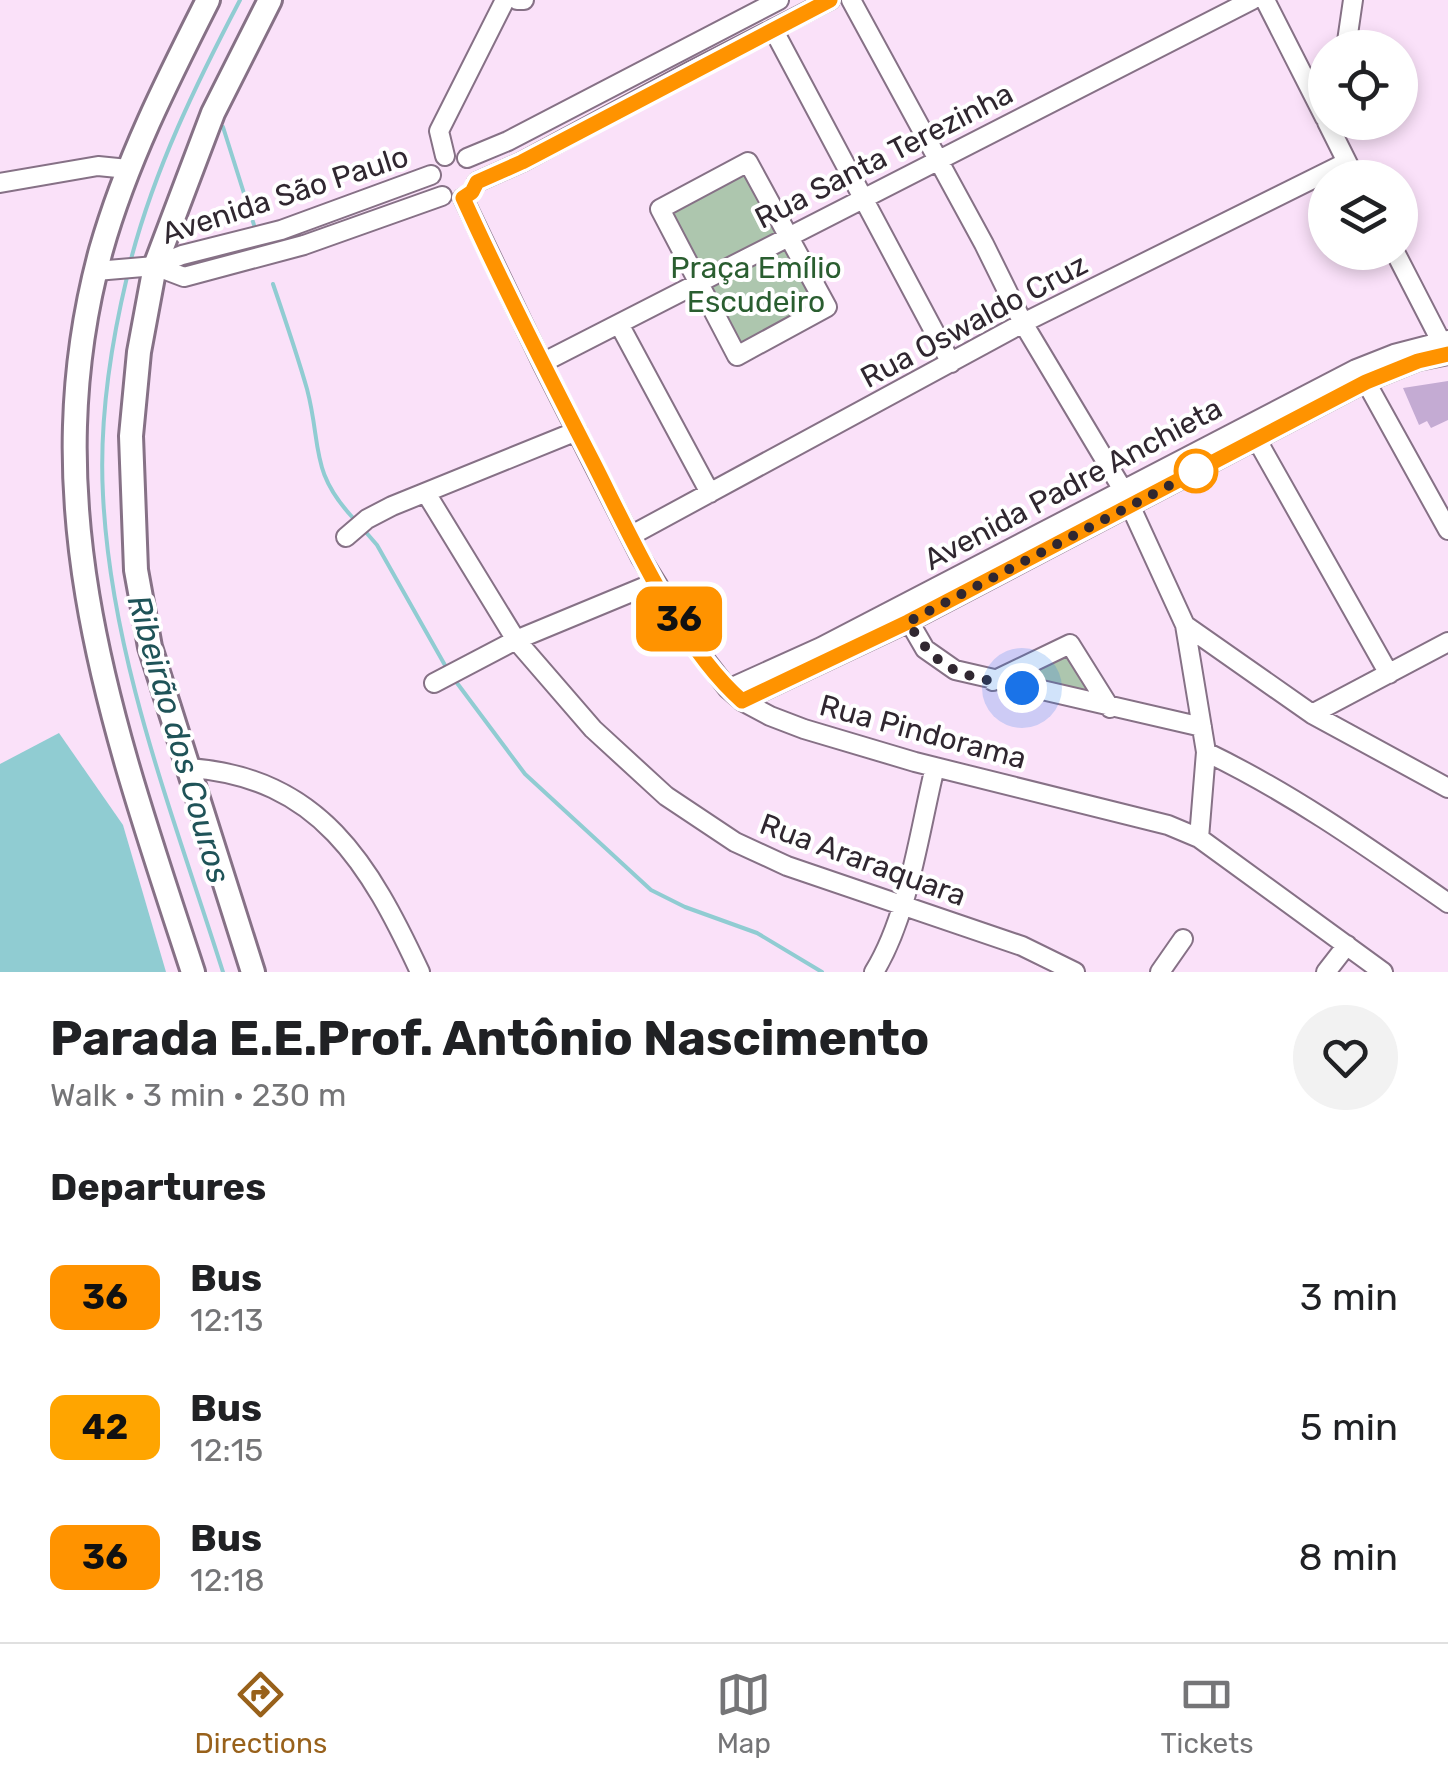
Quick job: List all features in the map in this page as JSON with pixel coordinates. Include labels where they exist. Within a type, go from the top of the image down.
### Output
[{"type":"main road","points":[[194,972],[115,728],[85,597],[77,518],[77,406],[85,327],[106,271],[128,169],[208,0]]},
{"type":"main road","points":[[254,972],[150,647],[133,537],[130,468],[134,393],[150,267],[213,113],[270,0]]},
{"type":"street","points":[[445,156],[438,132],[505,0]]},
{"type":"street","points":[[467,158],[780,0]]},
{"type":"street","points":[[477,182],[830,0]]},
{"type":"street","points":[[851,0],[1023,324],[1127,498],[1185,625],[1206,752],[1199,838]]},
{"type":"street","name":"Rua Santa Terezinha","points":[[542,364],[1252,0]]},
{"type":"street","points":[[1265,0],[1308,85]]},
{"type":"street","points":[[1349,30],[1353,0]]},
{"type":"street","points":[[773,29],[951,363]]},
{"type":"street","points":[[650,66],[661,86]]},
{"type":"street","points":[[1336,140],[1346,160]]},
{"type":"street","points":[[452,154],[467,158],[476,171],[477,182],[472,192],[452,200],[442,196],[432,183],[434,167],[452,154]]},
{"type":"street","points":[[750,162],[789,236],[826,308],[738,356],[660,209],[750,162]]},
{"type":"street","points":[[0,183],[98,166],[128,169]]},
{"type":"street","name":"Avenida São Paulo","points":[[106,271],[150,267],[182,254],[281,230],[432,175]]},
{"type":"street","name":"Rua Oswaldo Cruz","points":[[630,536],[1023,324],[1308,190]]},
{"type":"street","name":"Avenida São Paulo","points":[[150,267],[184,277],[304,245],[442,196]]},
{"type":"street","points":[[463,198],[630,536],[656,582],[735,695]]},
{"type":"street","points":[[1405,270],[1446,345]]},
{"type":"street","points":[[619,324],[710,493]]},
{"type":"street","name":"Avenida Padre Anchieta","points":[[1127,498],[1257,440],[1446,345]]},
{"type":"street","name":"Avenida Padre Anchieta","points":[[735,695],[904,614],[1127,498],[1356,368],[1394,354],[1446,345]]},
{"type":"street","points":[[1366,382],[1448,530]]},
{"type":"street","points":[[355,529],[426,493],[577,432]]},
{"type":"street","points":[[1257,440],[1389,674]]},
{"type":"street","name":"Rua Araraquara","points":[[426,493],[516,640],[593,729],[666,796],[735,842],[787,866],[1022,946],[1075,972]]},
{"type":"street","points":[[437,681],[516,640],[656,582]]},
{"type":"street","points":[[904,614],[925,649],[954,670],[1202,727]]},
{"type":"street","points":[[1185,625],[1312,714],[1448,788]]},
{"type":"street","points":[[1312,714],[1448,642]]},
{"type":"street","points":[[993,681],[1070,644],[1110,708]]},
{"type":"street","name":"Rua Pindorama","points":[[735,695],[804,729],[935,767],[1133,814],[1199,838],[1383,972]]},
{"type":"street","points":[[1206,752],[1266,780],[1325,816],[1448,902]]},
{"type":"street","points":[[874,972],[888,948],[902,904],[935,767]]},
{"type":"street","points":[[189,768],[238,776],[286,795],[310,811],[346,844],[379,888],[420,972]]},
{"type":"street","points":[[199,800],[211,787],[238,776]]},
{"type":"street","points":[[1160,972],[1183,938]]},
{"type":"street","points":[[1326,972],[1347,945]]},
{"type":"green space","name":"Praça Emílio Escudeiro","points":[[746,167],[818,306],[737,349],[668,210]]},
{"type":"green space","points":[[1069,651],[1090,692],[1023,674]]},
{"type":"shaded area","points":[[59,733],[123,825],[166,972],[0,972],[0,764]]},
{"type":"building","points":[[1448,381],[1448,420],[1431,428],[1427,421],[1419,425],[1403,388]]},
{"type":"waterway","name":"Ribeirão dos Couros","points":[[130,263],[151,194],[178,128],[240,0]]},
{"type":"waterway","points":[[223,127],[254,225]]},
{"type":"waterway","name":"Ribeirão dos Couros","points":[[127,277],[104,413],[102,468],[108,556],[118,617],[148,737],[223,972]]},
{"type":"waterway","points":[[273,284],[307,389],[323,472],[354,519]]},
{"type":"waterway","points":[[364,530],[377,545],[446,667]]},
{"type":"waterway","points":[[454,679],[525,774],[651,890],[757,933],[822,972]]},
{"type":"bus line","name":"36","points":[[830,0],[477,182],[463,198],[641,558],[714,672],[742,701],[908,622],[1366,382],[1418,361],[1448,354]]},
{"type":"route","points":[[1022,688],[946,666],[931,656],[908,622],[1201,469],[1196,471]]}]
